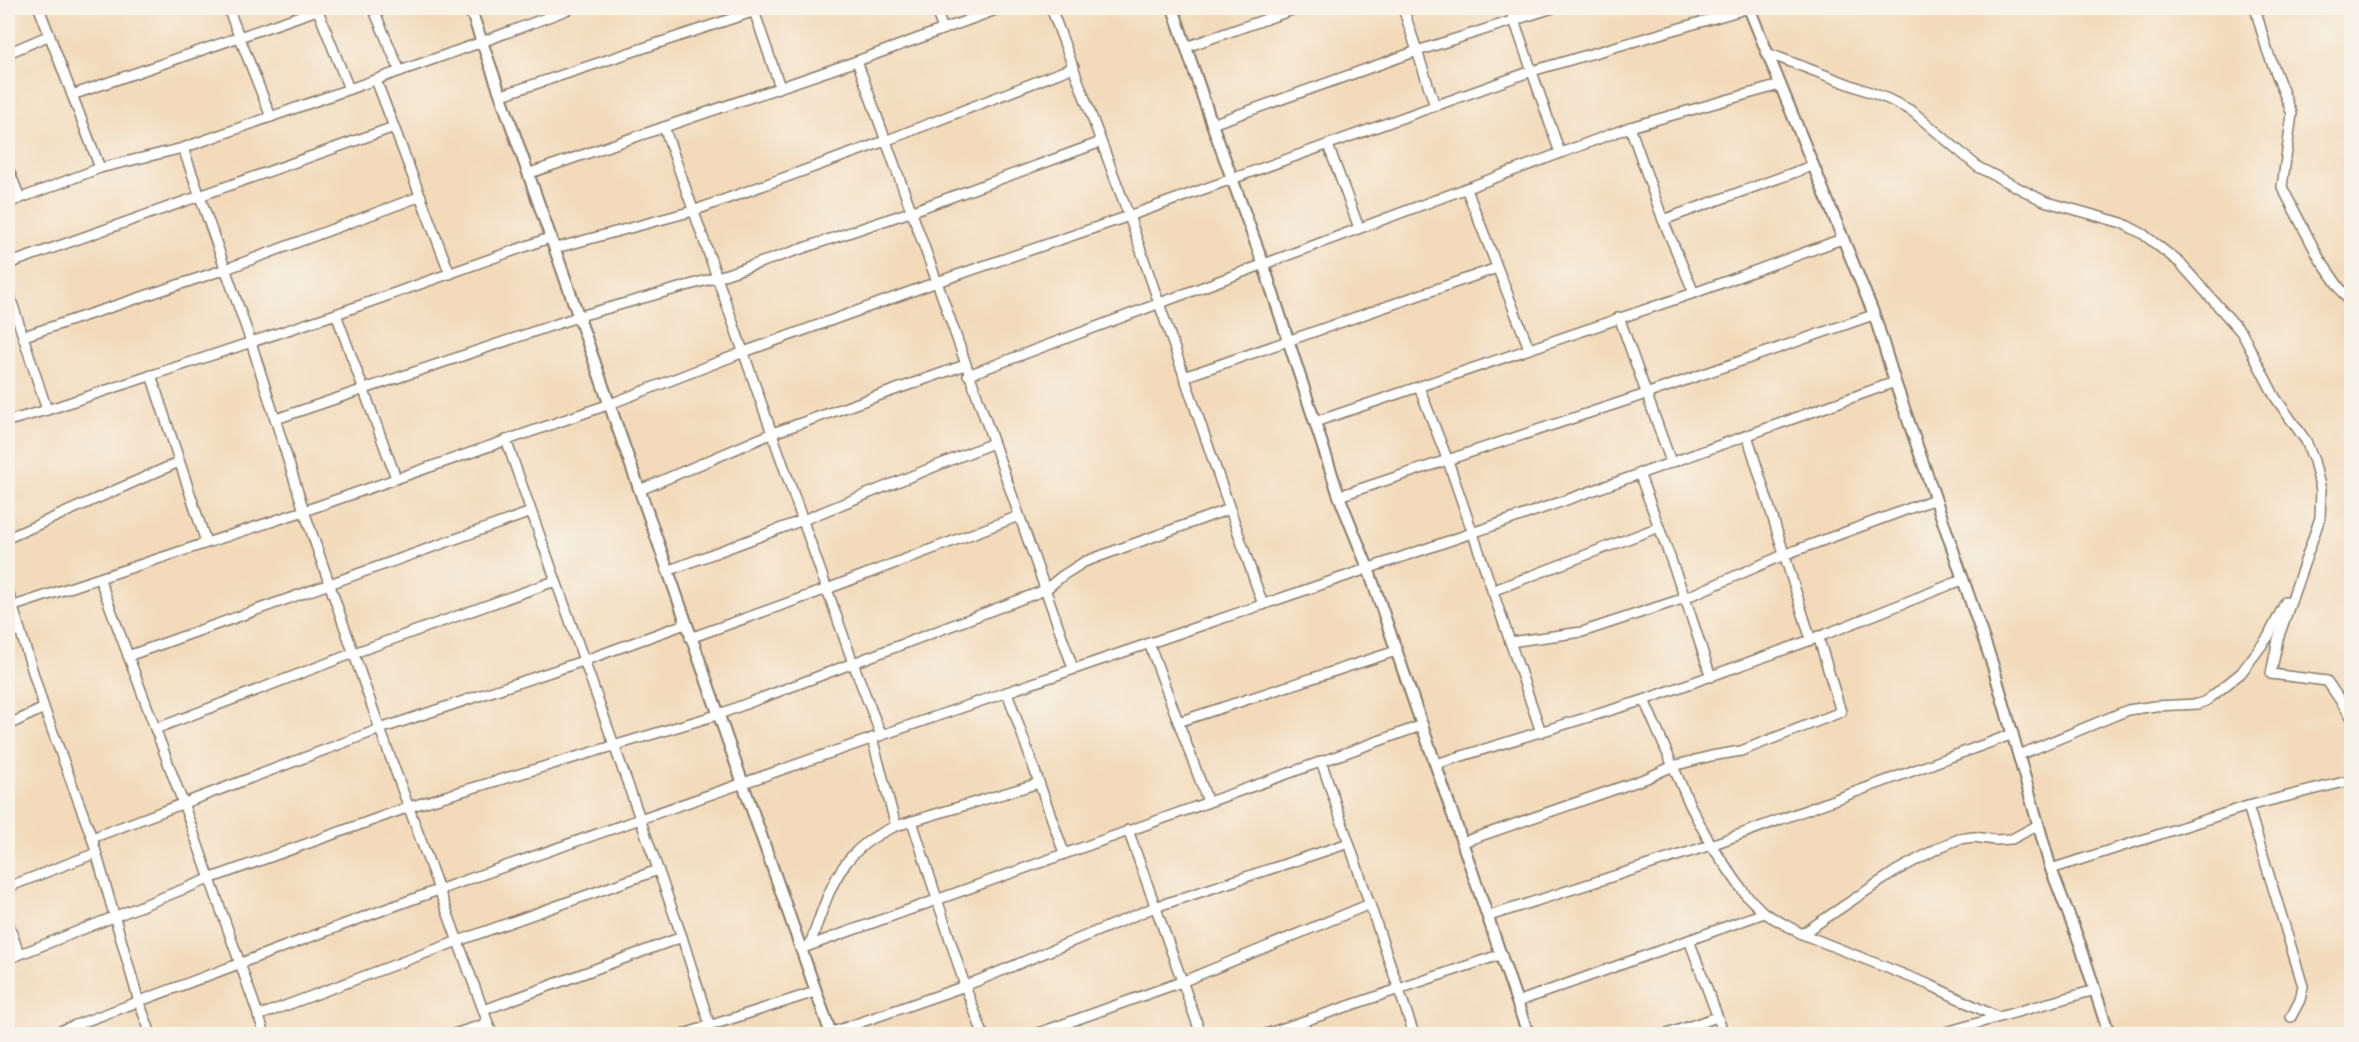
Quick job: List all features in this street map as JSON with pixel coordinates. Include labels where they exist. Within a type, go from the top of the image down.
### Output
[{"type":"street","points":[[39,8],[100,168]]},
{"type":"street","points":[[228,8],[271,117]]},
{"type":"street","points":[[72,95],[240,38],[319,8],[349,89]]},
{"type":"street","points":[[373,8],[400,71]]},
{"type":"street","points":[[470,8],[530,173],[741,785],[830,1034],[965,986],[1155,906],[1348,843]]},
{"type":"street","points":[[8,203],[100,168],[183,148],[572,8]]},
{"type":"street","points":[[935,8],[943,29]]},
{"type":"street","points":[[530,173],[857,61],[1001,8]]},
{"type":"street","points":[[1051,8],[1129,216],[1263,604]]},
{"type":"street","points":[[1173,8],[1231,180],[1263,263],[1339,496],[1368,568],[1528,1035]]},
{"type":"street","points":[[1186,47],[1284,10],[1298,8]]},
{"type":"street","points":[[1403,8],[1435,106]]},
{"type":"street","points":[[1510,8],[1560,153]]},
{"type":"street","points":[[1212,124],[1417,51],[1553,8]]},
{"type":"street","points":[[10,607],[99,580],[206,542],[304,511],[610,404],[744,351],[1231,180],[1532,71],[1749,8],[1873,315],[1894,382],[1993,666],[2051,869],[2096,990],[2109,1035]]},
{"type":"street","points":[[2255,8],[2267,50],[2292,114],[2282,187],[2319,258],[2352,306]]},
{"type":"street","points":[[502,95],[754,9],[780,87]]},
{"type":"street","points":[[8,53],[50,35]]},
{"type":"street","points":[[1767,53],[1888,99],[1912,111],[1978,167],[2044,201],[2122,223],[2143,234],[2180,263],[2242,333],[2275,397],[2306,441],[2321,490],[2320,518],[2278,639],[2271,674],[2327,681],[2352,718]]},
{"type":"street","points":[[857,61],[1072,668]]},
{"type":"street","points":[[8,421],[336,314],[450,274],[554,242],[693,211],[885,141],[1074,67]]},
{"type":"street","points":[[376,80],[450,274]]},
{"type":"street","points":[[640,490],[773,433],[1160,304],[1263,263],[1630,127],[1779,85]]},
{"type":"street","points":[[8,264],[394,126]]},
{"type":"street","points":[[664,127],[853,663],[876,737],[896,826]]},
{"type":"street","points":[[1630,127],[1663,220],[1694,293]]},
{"type":"street","points":[[276,419],[580,316],[718,277],[910,212],[1101,142]]},
{"type":"street","points":[[1328,144],[1359,228]]},
{"type":"street","points":[[183,148],[251,342],[329,583],[492,1035]]},
{"type":"street","points":[[1663,220],[1812,166]]},
{"type":"street","points":[[8,168],[20,198]]},
{"type":"street","points":[[1466,188],[1529,348]]},
{"type":"street","points":[[24,336],[226,269],[421,196]]},
{"type":"street","points":[[1315,422],[1694,293],[1842,239]]},
{"type":"street","points":[[1184,377],[1497,268]]},
{"type":"street","points":[[8,290],[47,410]]},
{"type":"street","points":[[336,314],[396,478]]},
{"type":"street","points":[[1339,496],[1646,394],[1873,315]]},
{"type":"street","points":[[1619,317],[1671,462]]},
{"type":"street","points":[[151,375],[206,542]]},
{"type":"street","points":[[51,1035],[440,890],[639,819],[1007,693],[1072,668],[1471,533],[1894,382]]},
{"type":"street","points":[[1419,387],[1448,461],[1541,732]]},
{"type":"street","points":[[1463,842],[1647,778],[1673,766],[1741,751],[1841,712],[1747,435]]},
{"type":"street","points":[[506,440],[682,937],[710,1026]]},
{"type":"street","points":[[667,571],[803,520],[993,443]]},
{"type":"street","points":[[8,538],[179,462]]},
{"type":"street","points":[[1640,473],[1711,677]]},
{"type":"street","points":[[1510,642],[1582,632],[1685,598],[1786,554],[1935,499]]},
{"type":"street","points":[[8,959],[209,879],[409,807],[717,714],[1045,590],[1084,562],[1229,509]]},
{"type":"street","points":[[128,656],[531,512]]},
{"type":"street","points":[[690,638],[1019,516]]},
{"type":"street","points":[[1492,591],[1659,527]]},
{"type":"street","points":[[2019,755],[2128,710],[2206,701],[2241,673],[2268,637],[2301,570]]},
{"type":"street","points":[[1436,764],[1711,677],[1962,579]]},
{"type":"street","points":[[99,580],[183,803],[265,1035]]},
{"type":"street","points":[[155,729],[354,653],[555,581]]},
{"type":"street","points":[[8,591],[10,607],[44,708],[92,838],[151,1035]]},
{"type":"street","points":[[92,838],[380,729],[685,624]]},
{"type":"street","points":[[1149,643],[1208,802]]},
{"type":"street","points":[[1178,722],[1396,651]]},
{"type":"street","points":[[1007,693],[1064,853]]},
{"type":"street","points":[[1644,700],[1711,845],[1746,896],[1764,913],[1802,934],[1930,985],[1997,1017]]},
{"type":"street","points":[[8,725],[44,708]]},
{"type":"street","points":[[800,949],[1423,725]]},
{"type":"street","points":[[1489,916],[1711,845],[2013,734]]},
{"type":"street","points":[[1321,761],[1414,1035]]},
{"type":"street","points":[[2051,869],[2248,806],[2352,780]]},
{"type":"street","points":[[810,944],[831,886],[850,855],[864,843],[896,826],[1039,783]]},
{"type":"street","points":[[2248,806],[2303,986],[2300,1000],[2291,1017]]},
{"type":"street","points":[[912,821],[983,1035]]},
{"type":"street","points":[[1802,934],[1896,871],[1942,846],[1959,839],[1974,837],[1995,840],[2012,839],[2038,825]]},
{"type":"street","points":[[1128,830],[1184,981],[1201,1035]]},
{"type":"street","points":[[8,886],[96,853]]},
{"type":"street","points":[[258,1016],[458,941],[658,870]]},
{"type":"street","points":[[1036,1035],[1184,981],[1370,904]]},
{"type":"street","points":[[1517,1002],[1764,913]]},
{"type":"street","points":[[8,922],[19,954]]},
{"type":"street","points":[[484,1011],[682,937]]},
{"type":"street","points":[[1689,940],[1724,1035]]},
{"type":"street","points":[[1266,1035],[1502,954]]},
{"type":"street","points":[[1939,1035],[2096,990]]},
{"type":"street","points":[[684,1035],[815,992]]},
{"type":"street","points":[[1666,1035],[1717,1017]]},
{"type":"street","points":[[453,1035],[488,1023]]}]
